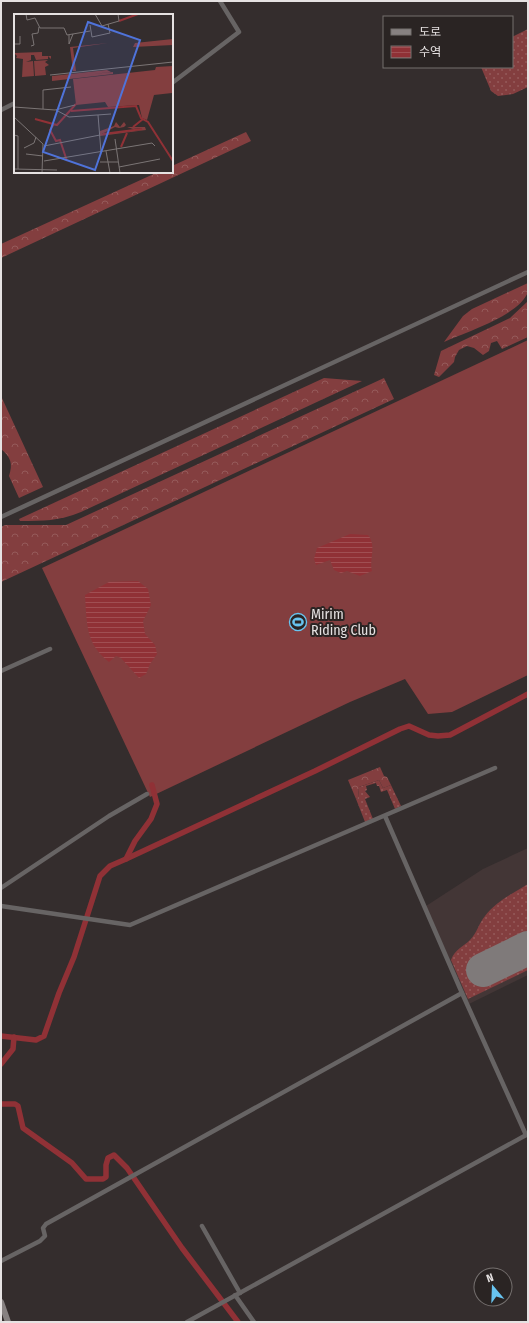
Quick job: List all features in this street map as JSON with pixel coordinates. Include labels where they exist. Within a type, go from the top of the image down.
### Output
[{"type":"street","points":[[173,82],[239,32],[220,1]]},
{"type":"street","points":[[1,110],[14,104]]},
{"type":"street","points":[[1,518],[528,272]]},
{"type":"street","points":[[1,671],[50,650]]},
{"type":"street","points":[[1,906],[91,920],[130,924],[495,768]]},
{"type":"street","points":[[1,888],[109,816],[147,794]]},
{"type":"street","points":[[187,1322],[527,1135],[462,993],[385,816]]},
{"type":"street","points":[[1,1260],[45,1236],[43,1228],[46,1224],[462,993]]},
{"type":"street","points":[[202,1226],[237,1294],[254,1322]]},
{"type":"street","points":[[1,1302],[8,1322]]},
{"type":"shaded area","points":[[528,848],[528,975],[469,1004],[426,906],[483,869]]},
{"type":"green space","points":[[528,29],[528,87],[513,94],[498,96],[491,91],[481,68],[513,68],[513,36]]},
{"type":"green space","points":[[246,132],[251,141],[1,258],[1,244],[156,173],[173,173],[173,166]]},
{"type":"green space","points":[[528,283],[528,292],[523,301],[514,309],[503,316],[444,342],[463,316],[472,309]]},
{"type":"green space","points":[[528,301],[528,337],[502,349],[497,341],[491,343],[489,351],[483,355],[474,348],[467,346],[459,350],[454,362],[439,377],[434,375],[441,351],[510,318]]},
{"type":"green space","name":"Mirim Riding Club","points":[[528,340],[528,675],[452,712],[428,714],[405,679],[350,702],[150,797],[42,568]]},
{"type":"green space","points":[[324,378],[362,381],[81,512],[51,520],[20,521],[19,519]]},
{"type":"green space","points":[[384,378],[394,399],[1,582],[1,527],[5,525],[66,525]]},
{"type":"green space","points":[[1,396],[43,487],[19,498],[9,476],[11,464],[9,458],[1,449]]},
{"type":"green space","points":[[380,767],[384,776],[387,777],[391,785],[383,788],[379,780],[359,787],[358,798],[356,799],[348,780]]},
{"type":"green space","points":[[379,780],[383,788],[391,785],[401,806],[395,809],[387,790],[381,792],[376,783],[366,786],[367,790],[365,791],[370,797],[365,799],[373,819],[365,822],[356,799],[358,798],[359,787]]},
{"type":"green space","points":[[528,884],[528,940],[477,964],[484,978],[528,957],[528,970],[468,999],[451,960],[453,956],[472,937],[483,919],[494,906]]},
{"type":"water","points":[[350,534],[368,535],[371,539],[372,571],[360,576],[347,571],[341,573],[334,570],[330,560],[316,565],[314,559],[317,548]]},
{"type":"water","points":[[138,581],[148,589],[151,605],[143,621],[145,634],[155,645],[157,654],[150,664],[146,674],[139,678],[121,658],[116,656],[109,662],[95,647],[91,640],[87,623],[85,595],[109,582]]},
{"type":"waterway","points":[[126,859],[315,771],[400,729],[409,726],[429,735],[450,735],[528,694]]},
{"type":"waterway","points":[[1,1036],[36,1040],[44,1036],[59,993],[74,957],[100,876],[110,866],[126,859],[135,841],[151,819],[157,804],[152,785]]},
{"type":"waterway","points":[[1,1064],[13,1049],[14,1037]]},
{"type":"waterway","points":[[1,1104],[15,1104],[18,1106],[23,1128],[72,1163],[86,1179],[103,1179],[106,1177],[106,1165],[108,1158],[114,1155],[127,1168],[182,1248],[238,1322]]},
{"type":"runway","points":[[483,970],[528,948]]},
{"type":"place","name":"Mirim Riding Club","points":[[298,622]]}]
